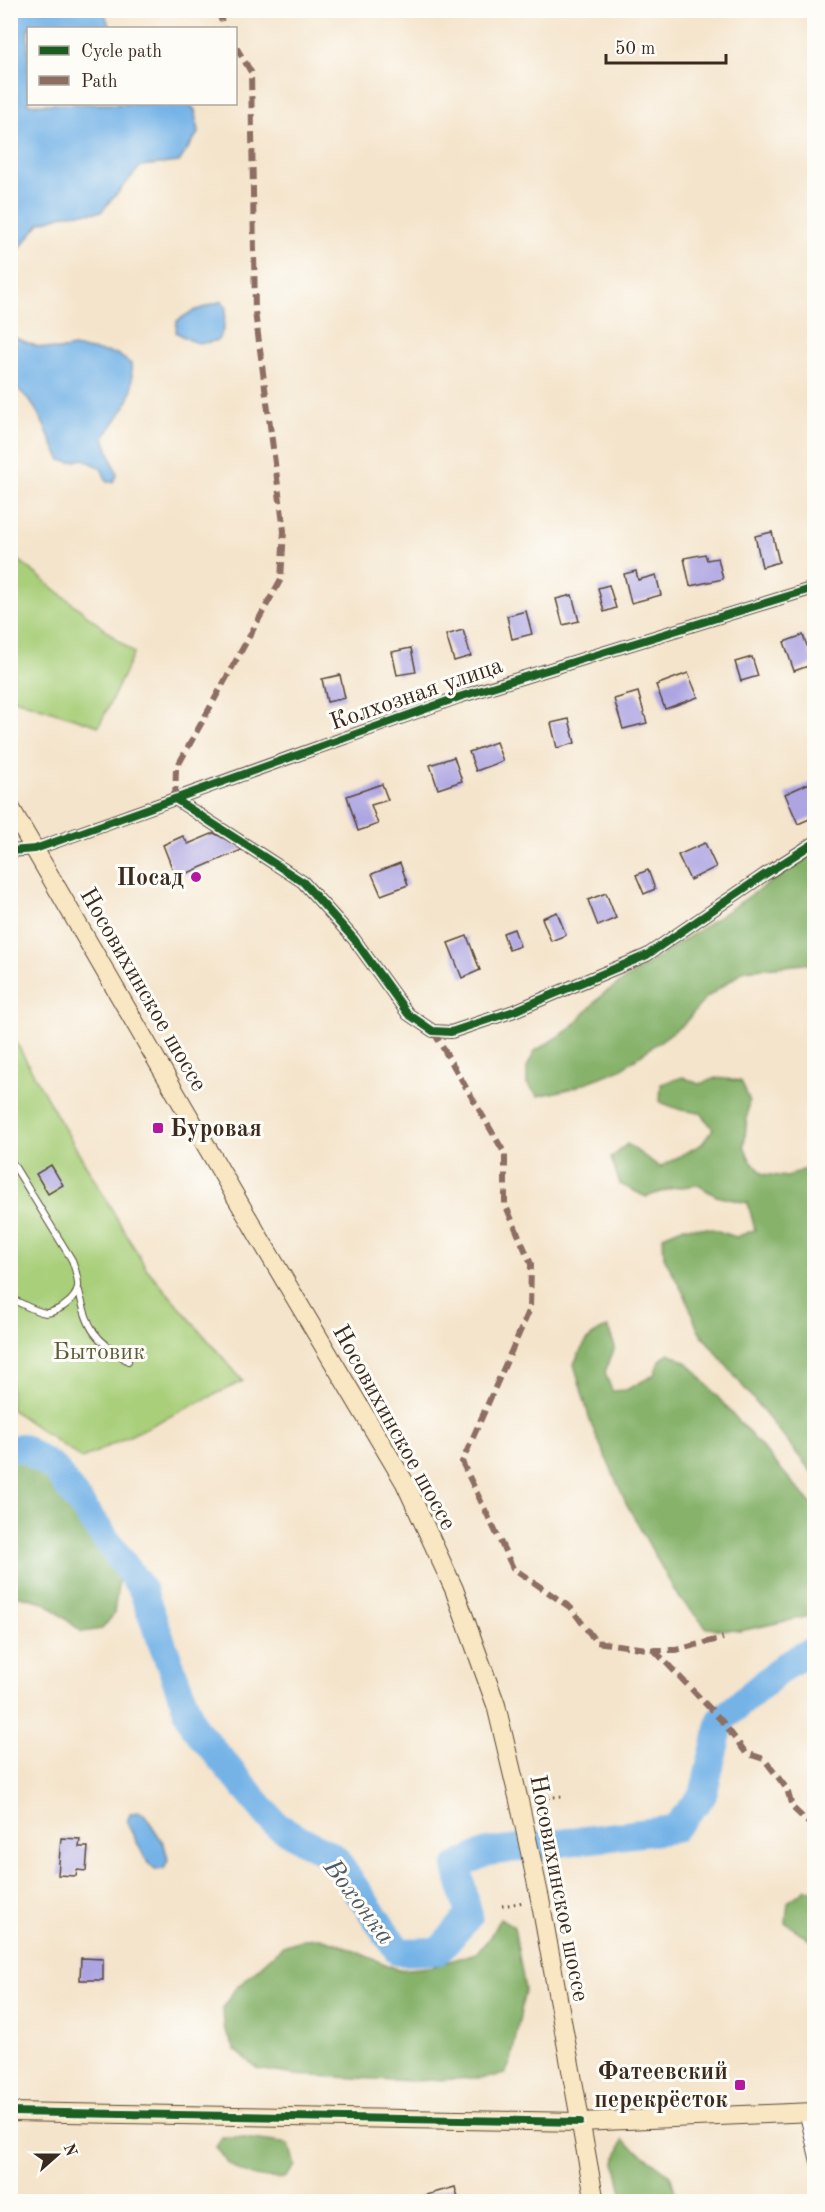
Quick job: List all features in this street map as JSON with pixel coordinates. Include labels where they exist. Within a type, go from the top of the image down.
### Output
[{"type":"main road","name":"Носовихинское шоссе","points":[[10,807],[405,1483],[454,1589],[496,1705],[519,1801],[540,1899],[595,2202]]},
{"type":"main road","points":[[10,2112],[580,2122],[808,2112]]},
{"type":"street","name":"Колхозная улица","points":[[10,851],[35,849],[459,697],[814,588]]},
{"type":"street","points":[[175,799],[303,882],[354,939],[408,1014],[434,1031],[442,1032],[450,1032],[514,1011],[646,955],[814,843]]},
{"type":"lane","points":[[10,1159],[72,1260],[78,1278],[78,1290],[86,1321],[100,1342],[128,1361]]},
{"type":"lane","points":[[10,1298],[46,1313],[60,1309],[73,1300],[78,1290]]},
{"type":"lane","points":[[808,2112],[814,2162]]},
{"type":"path","points":[[519,1801],[563,1796]]},
{"type":"path","points":[[502,1906],[540,1899]]},
{"type":"green space","points":[[11,545],[15,557],[134,653],[99,726],[11,698]]},
{"type":"green space","points":[[814,853],[814,963],[745,970],[705,999],[684,1024],[621,1069],[570,1089],[538,1096],[527,1084],[527,1067],[535,1051],[570,1029],[603,994]]},
{"type":"green space","name":"Бытовик","points":[[10,1031],[146,1268],[243,1381],[82,1459],[11,1409]]},
{"type":"green space","points":[[683,1077],[699,1084],[717,1078],[741,1081],[749,1099],[744,1146],[749,1158],[763,1174],[787,1177],[814,1165],[814,1475],[698,1330],[686,1298],[664,1257],[663,1236],[684,1227],[709,1228],[736,1237],[755,1230],[748,1203],[716,1196],[698,1185],[673,1188],[646,1197],[620,1184],[611,1158],[627,1144],[660,1167],[702,1144],[713,1129],[701,1113],[681,1110],[660,1102],[661,1084]]},
{"type":"green space","points":[[608,1328],[615,1347],[605,1372],[612,1391],[626,1390],[654,1375],[659,1361],[669,1353],[688,1363],[814,1507],[814,1615],[740,1631],[707,1628],[677,1595],[626,1503],[591,1424],[574,1364],[583,1346],[591,1337]]},
{"type":"green space","points":[[23,1460],[51,1482],[98,1545],[119,1578],[114,1614],[102,1629],[82,1632],[44,1602],[11,1594],[11,1462]]},
{"type":"green space","points":[[806,1889],[814,1891],[814,1943],[786,1923],[788,1902]]},
{"type":"green space","points":[[500,1918],[514,1927],[525,1990],[511,2061],[506,2072],[496,2077],[413,2081],[295,2075],[258,2069],[235,2050],[224,2027],[223,2007],[235,1989],[283,1946],[304,1939],[320,1938],[398,1970],[431,1967],[476,1953],[488,1940]]},
{"type":"green space","points":[[222,2137],[289,2144],[295,2166],[285,2178],[263,2178],[248,2174],[228,2163],[216,2147]]},
{"type":"green space","points":[[623,2140],[670,2175],[678,2201],[624,2201],[615,2162]]},
{"type":"water","points":[[11,10],[104,11],[110,27],[27,27],[27,105],[191,105],[195,110],[198,133],[179,162],[141,166],[101,212],[66,214],[40,223],[11,259]]},
{"type":"water","points":[[222,301],[226,308],[223,330],[218,340],[206,343],[196,342],[176,332],[177,321],[191,312]]},
{"type":"water","points":[[11,338],[36,346],[59,350],[73,347],[117,354],[131,364],[130,395],[104,438],[117,474],[113,482],[107,482],[101,468],[84,459],[70,462],[61,460],[36,409],[11,384]]},
{"type":"water","points":[[140,1812],[145,1815],[164,1844],[168,1860],[164,1869],[155,1870],[145,1858],[127,1823],[130,1813]]},
{"type":"building","points":[[772,532],[779,562],[762,567],[755,536]]},
{"type":"building","points":[[705,554],[707,560],[718,558],[723,579],[690,586],[684,558]]},
{"type":"building","points":[[636,571],[638,580],[656,575],[661,595],[631,603],[624,574]]},
{"type":"building","points":[[609,585],[616,608],[604,612],[598,588]]},
{"type":"building","points":[[572,595],[579,621],[563,625],[556,599]]},
{"type":"building","points":[[526,611],[532,634],[512,639],[507,616]]},
{"type":"building","points":[[463,630],[471,656],[454,661],[446,635]]},
{"type":"building","points":[[803,635],[814,664],[794,671],[784,642]]},
{"type":"building","points":[[411,648],[416,672],[397,675],[392,652]]},
{"type":"building","points":[[752,657],[758,676],[741,681],[735,662]]},
{"type":"building","points":[[688,673],[698,697],[665,709],[656,685]]},
{"type":"building","points":[[340,675],[345,698],[327,702],[322,679]]},
{"type":"building","points":[[638,692],[647,723],[623,729],[614,699]]},
{"type":"building","points":[[569,719],[575,743],[557,748],[551,723]]},
{"type":"building","points":[[496,742],[503,761],[476,771],[469,752]]},
{"type":"building","points":[[454,757],[462,781],[438,789],[430,765]]},
{"type":"building","points":[[814,781],[814,817],[798,824],[785,794]]},
{"type":"building","points":[[382,784],[388,800],[371,805],[378,824],[358,831],[347,796]]},
{"type":"building","points":[[214,833],[244,849],[176,878],[163,845],[183,836],[188,844]]},
{"type":"building","points":[[705,843],[716,867],[690,880],[678,855]]},
{"type":"building","points":[[400,863],[408,885],[381,895],[372,874]]},
{"type":"building","points":[[648,870],[655,889],[644,894],[636,875]]},
{"type":"building","points":[[606,893],[616,918],[598,926],[588,900]]},
{"type":"building","points":[[557,912],[566,935],[551,941],[542,918]]},
{"type":"building","points":[[514,929],[520,946],[509,950],[503,933]]},
{"type":"building","points":[[467,936],[480,970],[462,978],[448,943]]},
{"type":"building","points":[[51,1165],[63,1185],[48,1194],[36,1174]]},
{"type":"building","points":[[61,1838],[80,1839],[79,1847],[88,1847],[86,1871],[77,1870],[76,1876],[58,1875]]},
{"type":"building","points":[[81,1958],[103,1959],[103,1980],[80,1980]]},
{"type":"building","points":[[455,2187],[459,2202],[404,2202],[404,2201]]},
{"type":"waterway","name":"Вохонка","points":[[10,1450],[21,1447],[55,1469],[142,1589],[193,1726],[277,1826],[334,1857],[399,1952],[439,1951],[469,1916],[457,1866],[487,1852],[674,1829],[703,1795],[721,1720],[787,1664],[814,1650]]},
{"type":"marked path","points":[[218,10],[224,27]]},
{"type":"marked path","points":[[175,799],[176,769],[281,579],[284,531],[255,312],[251,72],[237,49]]},
{"type":"marked path","points":[[433,1031],[505,1154],[505,1204],[531,1264],[530,1309],[462,1462],[513,1568],[571,1608],[596,1642],[654,1650],[676,1650],[723,1638]]},
{"type":"marked path","points":[[654,1650],[721,1720],[746,1753],[764,1759],[787,1789],[792,1807],[814,1828]]},
{"type":"cycle path","points":[[10,851],[35,849],[459,697],[814,588]]},
{"type":"cycle path","points":[[175,799],[303,882],[354,939],[408,1014],[433,1031],[451,1032],[514,1011],[647,955],[814,843]]},
{"type":"cycle path","points":[[10,2112],[580,2122]]},
{"type":"place","name":"Посад","points":[[196,877]]},
{"type":"place","name":"Буровая","points":[[158,1128]]},
{"type":"place","name":"Фатеевский перекрёсток","points":[[740,2085]]}]
